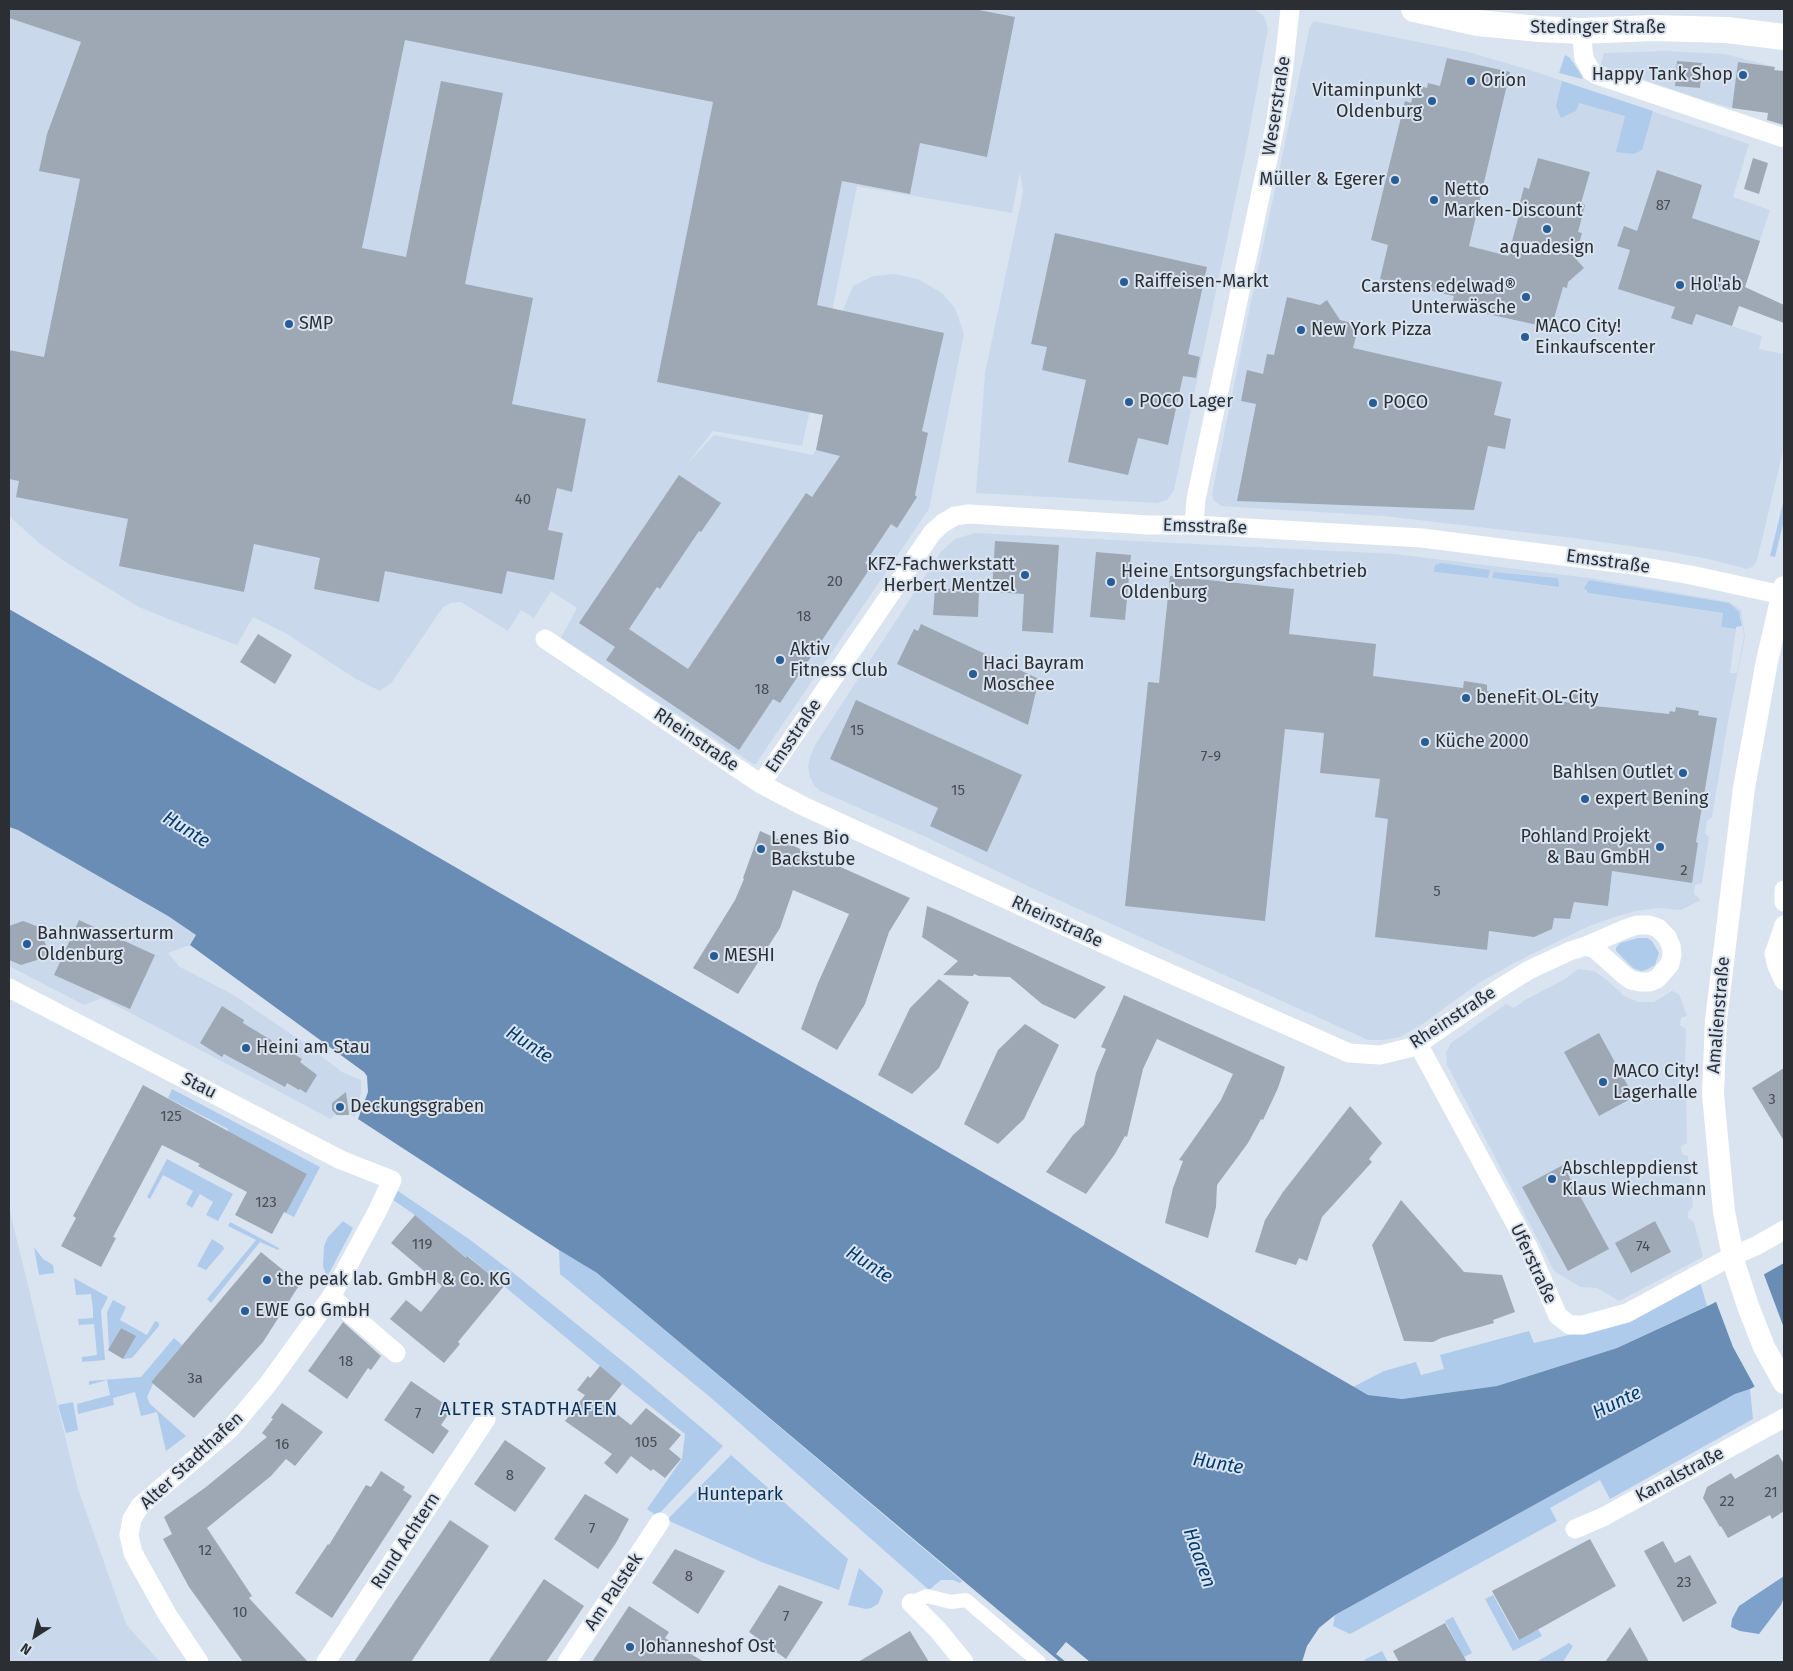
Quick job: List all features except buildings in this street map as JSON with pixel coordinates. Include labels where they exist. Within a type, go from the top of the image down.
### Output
[{"type":"main road","name":"Stedinger Straße","points":[[1414,9],[1478,23],[1581,31],[1652,28],[1727,30],[1784,37]]},
{"type":"street","name":"Weserstraße","points":[[1194,525],[1196,499],[1275,126],[1290,9]]},
{"type":"street","points":[[1581,31],[1584,58],[1591,71],[1596,75],[1784,138]]},
{"type":"street","name":"Emsstraße","points":[[761,784],[932,533],[942,523],[955,516],[984,514],[1148,525],[1194,525],[1422,538],[1672,572],[1783,591]]},
{"type":"street","name":"Amalienstraße","points":[[1783,591],[1778,640],[1746,778],[1739,824],[1716,1020],[1713,1094],[1724,1212],[1740,1284],[1764,1346],[1784,1382]]},
{"type":"street","name":"Rheinstraße","points":[[545,639],[761,784],[803,806],[1332,1047],[1349,1053],[1380,1055],[1418,1044],[1529,970],[1570,951],[1586,946]]},
{"type":"street","points":[[1784,890],[1784,902]]},
{"type":"street","points":[[1784,931],[1774,954],[1776,966],[1784,981]]},
{"type":"street","name":"Stau","points":[[9,988],[341,1160],[392,1180]]},
{"type":"street","name":"Uferstraße","points":[[1418,1044],[1528,1247],[1558,1316],[1570,1325],[1583,1325],[1627,1313],[1784,1230]]},
{"type":"street","name":"Alter Stadthafen","points":[[199,1662],[167,1614],[133,1553],[129,1535],[132,1519],[140,1506],[231,1428],[268,1384],[331,1297],[392,1180]]},
{"type":"street","points":[[331,1297],[396,1353]]},
{"type":"street","name":"Kanalstraße","points":[[1575,1529],[1603,1517],[1784,1418]]},
{"type":"street","name":"Rund Achtern","points":[[326,1662],[486,1419]]},
{"type":"street","name":"Am Palstek","points":[[568,1662],[660,1522]]},
{"type":"street","points":[[964,1662],[938,1630],[911,1603],[927,1596],[951,1602],[966,1600],[1039,1662]]},
{"type":"shaded area","points":[[9,9],[1254,9],[1264,16],[1268,29],[1246,149],[1174,490],[1167,500],[1157,503],[976,493],[985,373],[1023,192],[1020,172],[1012,213],[857,186],[830,322],[802,446],[713,431],[687,464],[714,435],[813,455],[816,450],[843,310],[853,286],[873,276],[895,274],[918,279],[942,293],[955,308],[964,334],[929,509],[755,765],[561,638],[577,608],[551,591],[534,618],[521,610],[508,631],[461,602],[451,603],[443,607],[392,682],[380,691],[356,679],[287,634],[253,617],[237,645],[168,619],[139,607],[67,563],[39,543],[9,516]]},
{"type":"shaded area","points":[[1314,21],[1468,52],[1530,70],[1749,144],[1733,197],[1770,210],[1732,326],[1762,336],[1759,349],[1784,354],[1784,447],[1756,563],[1752,567],[1747,569],[1665,551],[1581,539],[1384,516],[1221,506],[1214,501],[1212,494],[1250,306],[1310,26]]},
{"type":"shaded area","points":[[1666,51],[1725,54],[1775,67],[1768,113],[1732,108],[1707,101],[1601,64],[1604,53]]},
{"type":"shaded area","points":[[975,533],[1395,554],[1590,578],[1729,602],[1741,610],[1745,637],[1712,817],[1707,821],[1705,833],[1709,837],[1702,883],[1695,885],[1694,894],[1701,900],[1681,910],[1658,908],[1636,911],[1587,927],[1512,964],[1479,983],[1424,1023],[1400,1037],[1368,1040],[1032,888],[926,837],[820,791],[810,777],[808,767],[815,745],[940,553],[955,539]],"holes":[[[1490,570],[1488,578],[1434,572]],[[1494,572],[1558,578],[1558,587],[1492,578]],[[1589,580],[1729,603],[1741,617],[1744,636],[1737,673],[1730,673],[1736,629],[1721,627],[1723,613],[1588,593],[1585,591]]]},
{"type":"shaded area","points":[[9,827],[18,830],[168,916],[197,935],[190,945],[168,953],[180,967],[232,994],[300,1040],[342,1072],[361,1080],[361,1093],[355,1117],[348,1113],[342,1116],[335,1115],[331,1119],[102,998],[84,1005],[9,966]]},
{"type":"shaded area","points":[[1578,969],[1594,971],[1624,996],[1638,1002],[1654,1002],[1672,991],[1679,994],[1687,1016],[1681,1018],[1680,1025],[1686,1029],[1685,1077],[1679,1080],[1679,1087],[1686,1091],[1687,1143],[1681,1146],[1682,1154],[1688,1156],[1693,1207],[1688,1212],[1688,1218],[1694,1222],[1703,1257],[1619,1301],[1597,1288],[1580,1287],[1554,1271],[1447,1065],[1446,1052],[1451,1043],[1506,1004],[1514,1008],[1525,1000],[1565,979]]},
{"type":"shaded area","points":[[9,1208],[78,1489],[126,1624],[160,1662],[9,1662]]},
{"type":"shaded area","points":[[1784,1576],[1784,1597],[1781,1605],[1759,1634],[1740,1631],[1731,1627],[1732,1619],[1739,1606]]},
{"type":"green space","points":[[1565,55],[1570,58],[1582,79],[1559,73]]},
{"type":"green space","points":[[1562,81],[1653,111],[1642,150],[1634,154],[1616,152],[1625,116],[1579,103],[1576,111],[1561,118],[1556,106]]},
{"type":"green space","points":[[1784,499],[1784,520],[1775,557],[1770,556]]},
{"type":"green space","points":[[1441,563],[1490,570],[1488,578],[1434,572],[1435,565]]},
{"type":"green space","points":[[1494,572],[1558,578],[1559,586],[1492,578]]},
{"type":"green space","points":[[1589,580],[1729,603],[1739,612],[1742,626],[1736,627],[1736,629],[1721,627],[1723,613],[1588,593],[1584,588]]},
{"type":"green space","points":[[1638,938],[1647,938],[1652,941],[1659,953],[1655,965],[1641,971],[1633,968],[1616,951],[1620,943]]},
{"type":"green space","points":[[172,1089],[320,1167],[294,1217],[286,1213],[307,1174],[227,1132],[228,1129],[168,1098]]},
{"type":"green space","points":[[167,1159],[233,1194],[218,1221],[206,1215],[213,1202],[200,1194],[192,1208],[186,1204],[193,1191],[163,1175],[150,1199],[147,1197]]},
{"type":"green space","points":[[398,1191],[469,1239],[511,1271],[631,1368],[723,1446],[657,1516],[647,1509],[682,1459],[685,1434],[468,1256],[466,1258],[415,1215],[393,1200]]},
{"type":"green space","points":[[343,1221],[353,1228],[327,1277],[323,1266],[324,1246],[328,1237]]},
{"type":"green space","points":[[230,1222],[279,1248],[278,1250],[260,1242],[211,1303],[207,1299],[256,1240],[228,1226]]},
{"type":"green space","points":[[212,1239],[223,1246],[224,1249],[206,1270],[197,1266]]},
{"type":"green space","points":[[34,1247],[43,1259],[53,1265],[54,1273],[39,1275]]},
{"type":"green space","points":[[559,1250],[597,1273],[962,1581],[960,1583],[953,1580],[941,1580],[929,1590],[710,1397],[560,1274]]},
{"type":"green space","points":[[74,1278],[108,1297],[101,1311],[105,1360],[82,1362],[82,1357],[97,1355],[94,1324],[79,1325],[78,1319],[93,1318],[93,1310],[91,1294],[76,1295]]},
{"type":"green space","points":[[1700,1282],[1707,1306],[1617,1348],[1497,1386],[1402,1399],[1368,1395],[1353,1387],[1384,1371],[1416,1362],[1421,1375],[1444,1369],[1440,1355],[1529,1331],[1534,1343],[1629,1321]]},
{"type":"green space","points":[[113,1300],[126,1307],[120,1320],[147,1335],[155,1321],[159,1323],[159,1326],[132,1358],[123,1359],[135,1336],[121,1328],[109,1349],[107,1312]]},
{"type":"green space","points":[[174,1338],[182,1345],[151,1382],[153,1384],[147,1397],[150,1404],[186,1436],[166,1451],[157,1412],[141,1416],[135,1392],[113,1398],[114,1405],[78,1414],[77,1404],[110,1395],[107,1380],[89,1385],[89,1381],[141,1377]]},
{"type":"green space","points":[[1750,1389],[1753,1419],[1610,1499],[1600,1480],[1550,1508],[1557,1521],[1350,1634],[1333,1626],[1335,1615],[1735,1394]]},
{"type":"green space","points":[[73,1402],[78,1430],[66,1433],[58,1405]]},
{"type":"green space","name":"Huntepark","points":[[731,1455],[848,1559],[839,1590],[764,1563],[667,1520]]},
{"type":"green space","points":[[859,1568],[883,1592],[878,1604],[871,1608],[866,1609],[848,1605]]},
{"type":"green space","points":[[1493,1595],[1518,1640],[1538,1629],[1542,1636],[1513,1651],[1485,1599]]},
{"type":"green space","points":[[1453,1617],[1472,1653],[1464,1657],[1445,1621]]},
{"type":"green space","points":[[1569,1643],[1573,1646],[1563,1662],[1536,1662]]},
{"type":"green space","points":[[1382,1651],[1388,1662],[1366,1662],[1364,1660]]},
{"type":"water","points":[[9,609],[1368,1395],[1402,1399],[1497,1386],[1617,1348],[1712,1304],[1784,1263],[1784,1371],[1750,1389],[1735,1394],[1335,1615],[1319,1628],[1307,1646],[1302,1662],[1060,1662],[597,1273],[358,1119],[368,1092],[367,1076],[364,1072],[190,945],[196,935],[168,916],[18,830],[9,827]]},
{"type":"pier","points":[[1763,1272],[1784,1328],[1784,1373],[1756,1389],[1733,1347],[1715,1299]]},
{"type":"pier","points":[[1066,1642],[1090,1662],[1066,1662],[1056,1654]]},
{"type":"place","name":"Happy Tank Shop","points":[[1743,75]]},
{"type":"place","name":"Orion","points":[[1471,81]]},
{"type":"place","name":"Vitaminpunkt Oldenburg","points":[[1432,101]]},
{"type":"place","name":"Müller & Egerer","points":[[1395,180]]},
{"type":"place","name":"Netto Marken-Discount","points":[[1434,200]]},
{"type":"place","name":"aquadesign","points":[[1547,229]]},
{"type":"place","name":"Raiffeisen-Markt","points":[[1124,282]]},
{"type":"place","name":"Hol'ab","points":[[1680,285]]},
{"type":"place","name":"Carstens edelwad® Unterwäsche","points":[[1526,297]]},
{"type":"place","name":"SMP","points":[[289,324]]},
{"type":"place","name":"New York Pizza","points":[[1301,330]]},
{"type":"place","name":"MACO City! Einkaufscenter","points":[[1525,337]]},
{"type":"place","name":"POCO Lager","points":[[1129,402]]},
{"type":"place","name":"POCO","points":[[1373,403]]},
{"type":"place","name":"KFZ-Fachwerkstatt Herbert Mentzel","points":[[1025,575]]},
{"type":"place","name":"Heine Entsorgungsfachbetrieb Oldenburg","points":[[1111,582]]},
{"type":"place","name":"Aktiv Fitness Club","points":[[780,660]]},
{"type":"place","name":"Haci Bayram Moschee","points":[[973,674]]},
{"type":"place","name":"beneFit OL-City","points":[[1466,698]]},
{"type":"place","name":"Küche 2000","points":[[1425,742]]},
{"type":"place","name":"Bahlsen Outlet","points":[[1683,773]]},
{"type":"place","name":"expert Bening","points":[[1585,799]]},
{"type":"place","name":"Pohland Projekt & Bau GmbH","points":[[1660,847]]},
{"type":"place","name":"Lenes Bio Backstube","points":[[761,849]]},
{"type":"place","name":"Bahnwasserturm Oldenburg","points":[[27,944]]},
{"type":"place","name":"MESHI","points":[[714,956]]},
{"type":"place","name":"Heini am Stau","points":[[246,1048]]},
{"type":"place","name":"MACO City! Lagerhalle","points":[[1603,1082]]},
{"type":"place","name":"Deckungsgraben","points":[[340,1107]]},
{"type":"place","name":"Abschleppdienst Klaus Wiechmann","points":[[1552,1179]]},
{"type":"place","name":"the peak lab. GmbH & Co. KG","points":[[267,1280]]},
{"type":"place","name":"EWE Go GmbH","points":[[245,1311]]},
{"type":"place","name":"Johanneshof Ost","points":[[630,1647]]},
{"type":"district","name":"ALTER STADTHAFEN","points":[[529,1410]]},
{"type":"water label","name":"Hunte","points":[[186,830]]},
{"type":"water label","name":"Hunte","points":[[529,1045]]},
{"type":"water label","name":"Hunte","points":[[869,1265]]},
{"type":"water label","name":"Hunte","points":[[1617,1403]]},
{"type":"water label","name":"Hunte","points":[[1218,1464]]},
{"type":"water label","name":"Haaren","points":[[1199,1558]]}]
